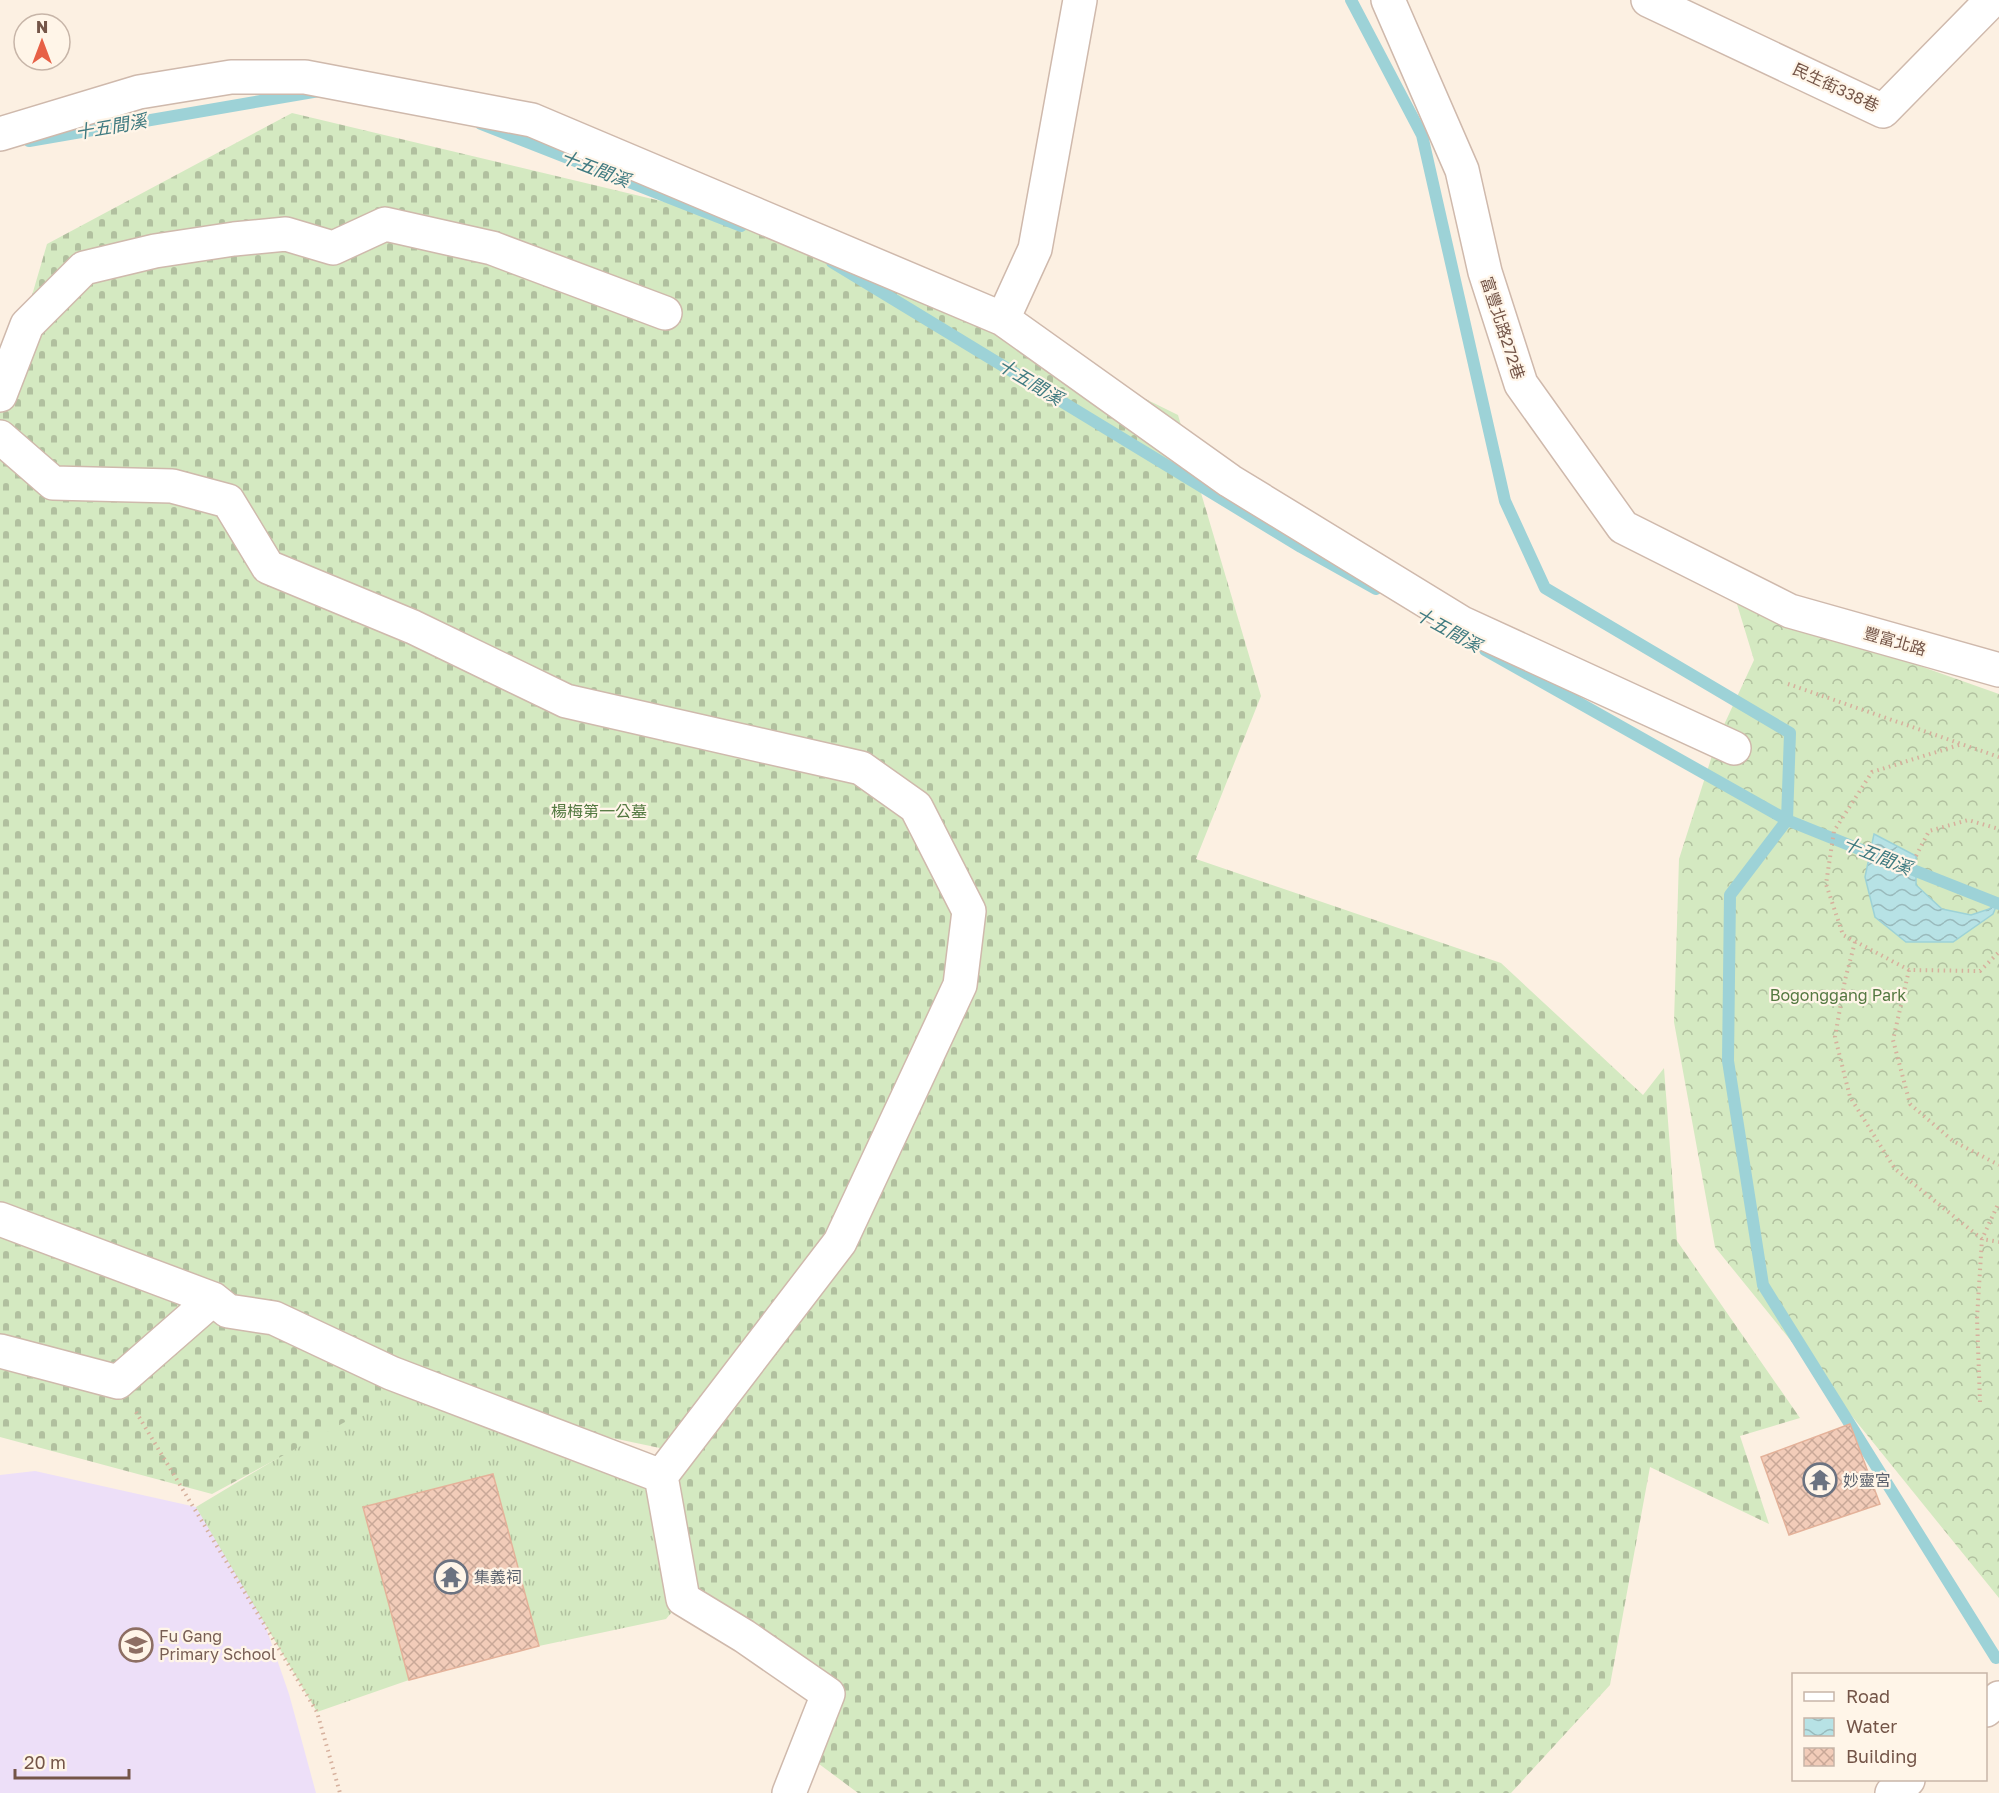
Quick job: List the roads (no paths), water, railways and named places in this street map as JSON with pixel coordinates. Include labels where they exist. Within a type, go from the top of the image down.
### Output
[{"type":"street","points":[[1003,319],[1035,249],[1080,0]]},
{"type":"street","name":"富豐北路272巷","points":[[1388,0],[1462,170],[1485,272],[1521,384],[1623,527],[1790,611]]},
{"type":"street","name":"民生街338巷","points":[[1648,0],[1883,111],[1992,0]]},
{"type":"street","points":[[0,134],[139,92],[231,77],[305,77],[532,120],[1003,319],[1230,481],[1462,623],[1734,748]]},
{"type":"street","points":[[0,395],[27,325],[84,268],[155,251],[234,239],[286,234],[333,248],[385,224],[492,248],[665,313]]},
{"type":"street","points":[[0,437],[53,483],[172,486],[228,501],[268,567],[413,627],[566,701],[861,768],[916,807],[969,911],[960,985],[840,1242],[661,1476],[683,1599],[744,1636],[828,1694],[789,1793]]},
{"type":"street","name":"豐富北路","points":[[1790,611],[1999,670]]},
{"type":"street","points":[[0,1218],[213,1299],[228,1311],[274,1318],[391,1373],[661,1476]]},
{"type":"street","points":[[0,1351],[118,1382],[213,1299]]},
{"type":"street","points":[[1987,1709],[1999,1698]]},
{"type":"street","points":[[1892,1793],[1906,1781]]},
{"type":"water","points":[[1874,834],[1916,856],[1916,885],[1942,909],[1971,915],[1989,909],[1998,902],[1993,914],[1953,942],[1906,942],[1875,917],[1865,877]]},
{"type":"waterway","points":[[1351,0],[1422,135],[1505,501],[1545,588],[1790,733],[1787,820],[1730,895],[1728,1061],[1763,1285],[1996,1658]]},
{"type":"waterway","name":"十五間溪","points":[[29,141],[319,91]]},
{"type":"waterway","name":"十五間溪","points":[[481,124],[741,226]]},
{"type":"waterway","name":"十五間溪","points":[[832,262],[1301,547],[1376,589]]},
{"type":"waterway","name":"十五間溪","points":[[1485,650],[1787,820],[1884,859]]},
{"type":"waterway","name":"十五間溪","points":[[1903,866],[1999,904]]},
{"type":"place","name":"妙靈宮","points":[[1820,1480]]},
{"type":"place","name":"集義祠","points":[[451,1577]]},
{"type":"place","name":"Fu Gang Primary School","points":[[136,1645]]},
{"type":"park label","name":"楊梅第一公墓","points":[[599,811]]},
{"type":"park label","name":"Bogonggang Park","points":[[1838,995]]}]
